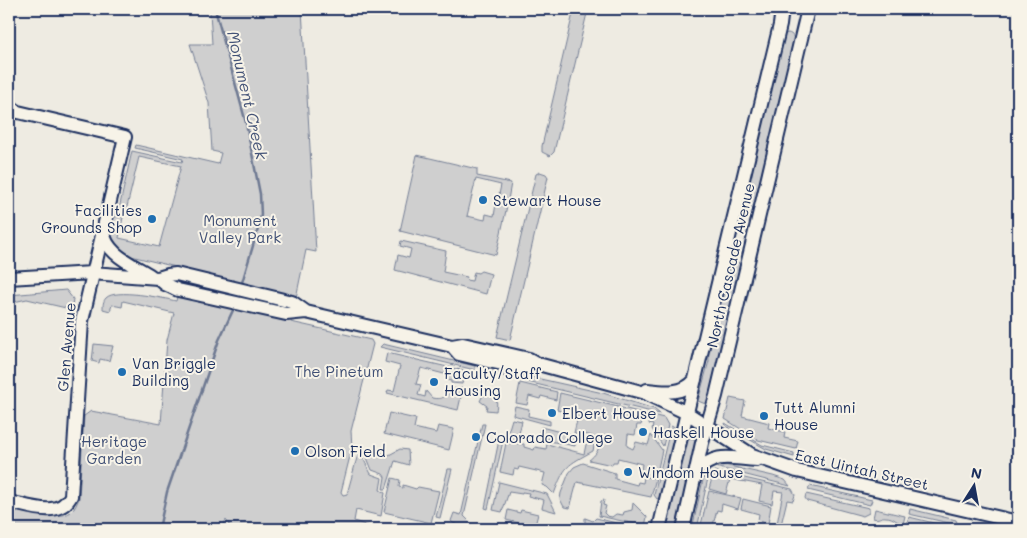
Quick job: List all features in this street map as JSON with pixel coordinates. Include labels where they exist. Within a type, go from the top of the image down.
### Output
[{"type":"main road","name":"North Cascade Avenue","points":[[659,529],[782,9]]},
{"type":"main road","name":"North Cascade Avenue","points":[[683,529],[808,9]]},
{"type":"main road","name":"Glen Avenue","points":[[9,106],[18,112],[124,137],[92,274],[81,331],[71,496],[63,506],[54,510],[9,502]]},
{"type":"main road","points":[[103,229],[104,240],[109,249],[116,255],[178,290],[293,315],[306,312]]},
{"type":"main road","points":[[9,278],[92,274],[155,278],[181,275],[280,299],[296,304],[306,312],[452,346],[463,344],[529,359],[538,364],[633,388],[677,391],[687,389],[695,380]]},
{"type":"main road","name":"East Uintah Street","points":[[633,388],[687,413],[762,460],[797,471],[1018,522]]},
{"type":"main road","points":[[696,471],[707,462],[720,457],[762,460]]},
{"type":"green space","name":"Monument Valley Park","points":[[179,9],[302,9],[316,252],[306,250],[291,322],[371,340],[373,344],[351,431],[352,448],[341,492],[343,495],[347,494],[358,454],[364,460],[371,474],[382,478],[380,490],[385,493],[381,516],[356,510],[354,521],[368,526],[369,529],[228,529],[229,524],[226,520],[221,529],[9,529],[9,507],[50,515],[65,514],[74,509],[79,498],[84,416],[91,411],[161,424],[167,340],[174,313],[123,301],[122,307],[112,305],[110,311],[103,309],[103,306],[106,298],[119,294],[140,295],[176,301],[184,269],[123,254],[109,239],[113,220],[116,216],[123,217],[119,238],[159,247],[181,166],[139,157],[126,211],[119,209],[132,151],[182,162],[183,159],[135,148],[136,145],[218,164],[221,153],[212,151],[209,103],[190,44],[212,44],[210,12],[180,13]]},
{"type":"green space","points":[[574,9],[588,9],[554,152],[550,156],[542,152],[542,146]]},
{"type":"green space","points":[[788,33],[793,36],[795,43],[755,206],[752,208],[745,207],[743,204],[784,34]]},
{"type":"green space","points":[[417,155],[477,169],[477,176],[511,183],[508,200],[498,199],[501,185],[476,179],[467,216],[485,220],[486,214],[494,216],[496,204],[507,206],[496,255],[400,231]]},
{"type":"green space","points":[[540,172],[548,177],[510,340],[497,337],[536,174]]},
{"type":"green space","points":[[401,241],[446,251],[443,272],[467,277],[466,280],[472,281],[474,272],[478,273],[481,271],[491,274],[486,294],[395,270],[398,255],[409,258],[411,249],[400,246]]},
{"type":"green space","points":[[733,260],[739,263],[741,267],[708,405],[698,401],[709,361],[708,342],[727,264]]},
{"type":"green space","points":[[66,290],[73,299],[72,307],[66,308],[27,299],[9,303],[9,295]]},
{"type":"green space","points":[[94,344],[113,346],[109,361],[100,359],[99,363],[92,361]]},
{"type":"green space","points":[[383,344],[475,366],[475,370],[380,347]]},
{"type":"green space","points":[[387,353],[465,371],[462,384],[451,383],[451,381],[447,380],[448,375],[421,368],[416,384],[421,385],[418,395],[425,397],[426,391],[435,399],[444,397],[453,389],[463,388],[458,410],[387,393],[388,390],[394,391],[400,366],[385,362]]},
{"type":"green space","points":[[491,368],[603,393],[654,409],[660,414],[486,372]]},
{"type":"green space","points":[[520,383],[557,392],[556,400],[541,396],[540,399],[529,396],[527,405],[516,403]]},
{"type":"green space","points":[[484,393],[492,394],[495,398],[497,404],[496,411],[486,410],[487,406],[480,401]]},
{"type":"green space","points":[[560,393],[664,418],[668,425],[663,446],[652,429],[653,425],[649,424],[650,420],[643,418],[641,425],[637,425],[635,435],[628,434],[627,446],[633,449],[636,442],[648,445],[651,435],[662,450],[657,473],[648,474],[641,470],[642,464],[618,458],[617,462],[613,462],[612,465],[589,460],[597,452],[598,442],[592,436],[574,433],[578,416],[575,415],[576,410],[566,408],[565,412],[557,410]]},
{"type":"green space","points":[[730,398],[745,401],[742,416],[769,423],[768,428],[785,432],[784,438],[798,441],[796,449],[758,440],[725,419]]},
{"type":"green space","points":[[515,406],[529,409],[528,416],[550,421],[550,425],[513,415]]},
{"type":"green space","points":[[389,413],[416,419],[414,428],[436,433],[438,426],[454,429],[449,450],[384,434]]},
{"type":"green space","points":[[512,419],[522,421],[518,438],[514,440],[506,439]]},
{"type":"green space","points":[[725,423],[762,445],[794,453],[794,457],[766,449],[726,426]]},
{"type":"green space","points":[[482,424],[485,424],[464,516],[471,523],[468,528],[451,521],[454,513],[461,515]]},
{"type":"green space","points":[[671,426],[677,429],[660,497],[657,499],[654,495]]},
{"type":"green space","points":[[541,427],[576,436],[575,446],[549,441],[549,439],[544,438],[544,434],[539,432]]},
{"type":"green space","points":[[686,437],[699,440],[678,529],[665,529]]},
{"type":"green space","points":[[499,440],[503,441],[488,509],[485,508]]},
{"type":"green space","points":[[587,440],[591,441],[594,446],[593,451],[568,467],[561,477],[554,494],[542,485],[545,473],[519,467],[518,470],[514,469],[513,475],[500,472],[506,443],[524,444],[524,447],[534,450],[535,447],[546,449],[547,444],[584,454]]},
{"type":"green space","points":[[362,449],[389,455],[400,449],[408,450],[409,465],[395,461],[386,489],[383,489],[385,477],[383,474],[372,470],[366,455],[361,452]]},
{"type":"green space","points":[[583,463],[615,473],[615,479],[637,485],[638,482],[643,483],[644,477],[656,478],[651,497],[577,482],[570,508],[564,507],[560,499],[569,473],[574,467]]},
{"type":"green space","points":[[716,463],[773,476],[785,480],[790,486],[715,467]]},
{"type":"green space","points":[[711,464],[697,529],[692,529],[705,471]]},
{"type":"green space","points":[[448,469],[452,469],[440,518],[436,517]]},
{"type":"green space","points":[[714,471],[792,489],[795,495],[793,501],[787,500],[781,525],[777,524],[783,492],[774,491],[772,504],[759,501],[762,485],[730,479],[726,494],[709,489]]},
{"type":"green space","points":[[392,478],[400,480],[399,487],[403,488],[403,485],[416,489],[418,487],[439,491],[431,523],[384,512]]},
{"type":"green space","points":[[499,482],[547,494],[556,512],[542,508],[544,500],[528,496],[529,493],[522,492],[522,494],[509,492],[502,512],[493,510]]},
{"type":"green space","points":[[810,486],[872,500],[870,505],[808,490]]},
{"type":"green space","points":[[709,491],[741,498],[738,509],[722,504],[721,511],[717,510],[712,529],[700,529]]},
{"type":"green space","points":[[806,494],[869,508],[869,513],[863,516],[807,501],[805,498]]},
{"type":"green space","points":[[743,499],[771,506],[768,524],[758,520],[759,514],[741,509]]},
{"type":"green space","points":[[604,500],[603,505],[606,506],[604,513],[612,517],[616,514],[623,515],[624,512],[632,510],[633,503],[647,517],[645,526],[599,516],[601,501]]},
{"type":"green space","points":[[875,509],[905,516],[903,524],[889,517],[873,518]]},
{"type":"green space","points":[[910,509],[956,520],[958,525],[909,514]]},
{"type":"green space","points":[[508,510],[520,513],[521,510],[538,514],[534,529],[519,526],[519,523],[506,520]]},
{"type":"green space","points":[[909,517],[959,529],[906,529]]},
{"type":"green space","points":[[585,518],[593,521],[596,518],[641,529],[609,529],[585,523]]},
{"type":"waterway","name":"Monument Creek","points":[[215,9],[246,123],[260,194],[261,215],[241,286]]},
{"type":"waterway","name":"Monument Creek","points":[[159,529],[167,492],[219,340],[235,306]]},
{"type":"place","name":"Stewart House","points":[[483,200]]},
{"type":"place","name":"Facilities Grounds Shop","points":[[152,219]]},
{"type":"place","name":"Van Briggle Building","points":[[122,372]]},
{"type":"place","name":"Faculty/Staff Housing","points":[[434,382]]},
{"type":"place","name":"Elbert House","points":[[552,413]]},
{"type":"place","name":"Tutt Alumni House","points":[[764,416]]},
{"type":"place","name":"Haskell House","points":[[643,432]]},
{"type":"place","name":"Colorado College","points":[[476,437]]},
{"type":"place","name":"Olson Field","points":[[295,451]]},
{"type":"place","name":"Windom House","points":[[628,472]]},
{"type":"park label","name":"The Pinetum","points":[[339,371]]},
{"type":"park label","name":"Heritage Garden","points":[[114,450]]}]
